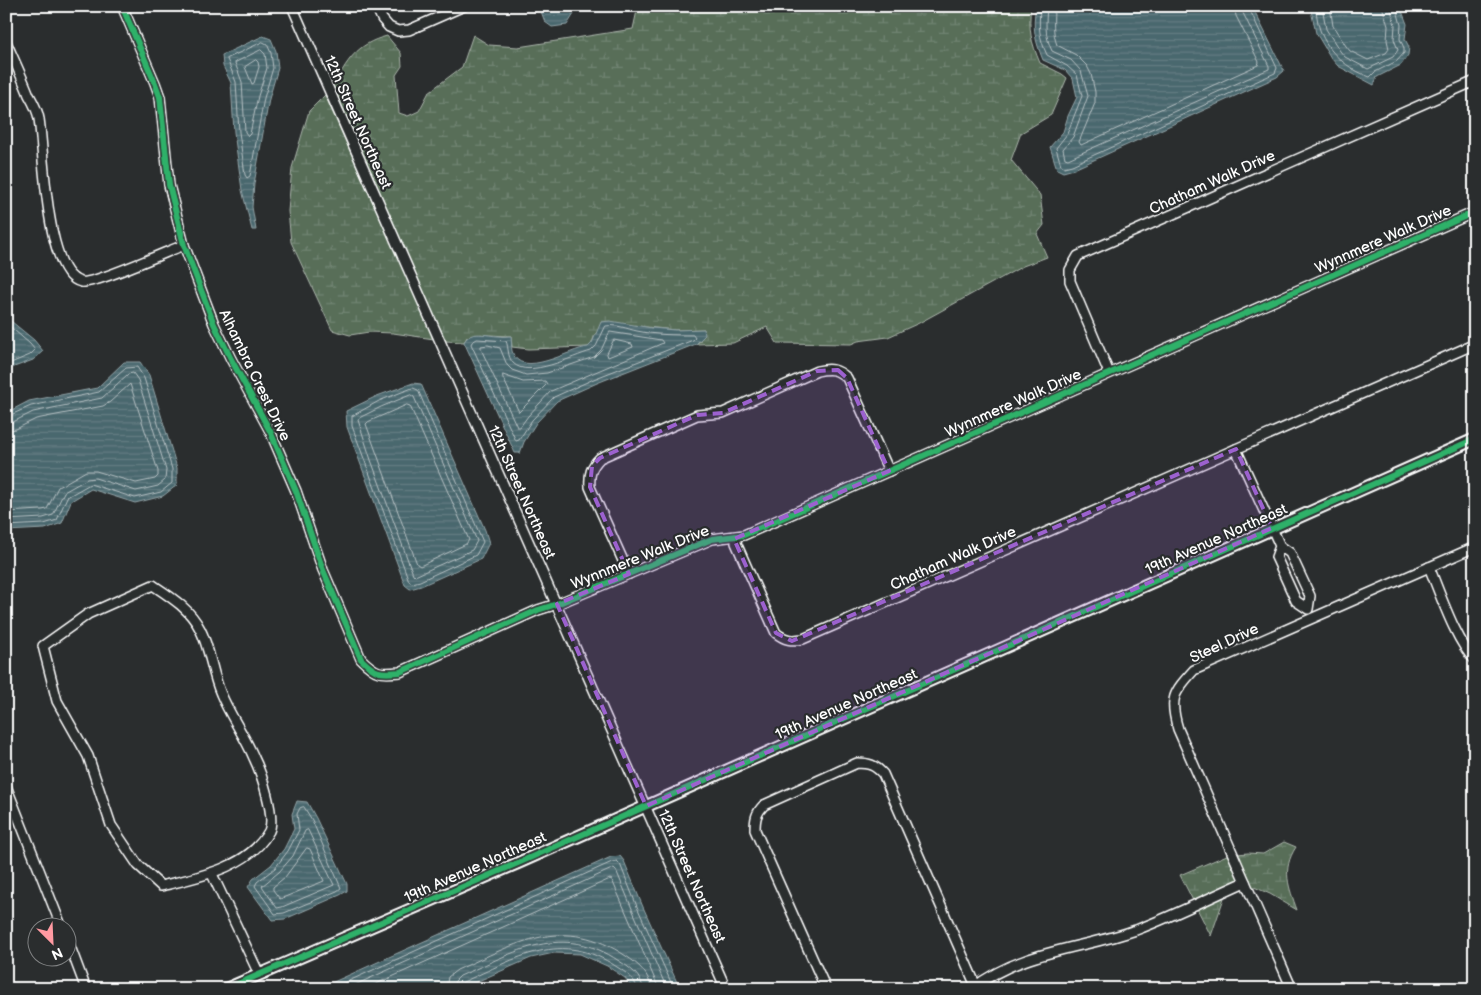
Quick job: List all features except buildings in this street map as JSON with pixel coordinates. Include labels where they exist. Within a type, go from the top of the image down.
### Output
[{"type":"street","name":"Alhambra Crest Drive","points":[[122,6],[156,83],[160,97],[169,185],[184,245],[214,324],[270,431],[296,492],[337,603],[361,659],[381,674],[400,672],[538,610],[557,604]]},
{"type":"street","name":"12th Street Northeast","points":[[292,6],[726,989]]},
{"type":"street","points":[[376,6],[382,20],[389,27],[398,31],[409,30],[464,6]]},
{"type":"street","points":[[6,42],[39,118],[48,211],[65,271],[73,280],[84,283],[102,278],[184,245]]},
{"type":"street","name":"Chatham Walk Drive","points":[[1109,373],[1070,281],[1070,270],[1078,256],[1475,81]]},
{"type":"street","name":"Wynnmere Walk Drive","points":[[557,604],[712,539],[744,535],[1475,212]]},
{"type":"street","name":"Chatham Walk Drive","points":[[736,537],[736,543],[776,632],[784,639],[792,641],[803,639],[1475,344]]},
{"type":"street","points":[[629,574],[590,487],[589,475],[592,466],[600,458],[697,415],[723,413],[818,371],[827,368],[838,370],[847,378],[889,471]]},
{"type":"street","name":"19th Avenue Northeast","points":[[226,989],[646,806],[1475,439]]},
{"type":"street","points":[[1236,449],[1280,546],[1290,552],[1310,596],[1308,609]]},
{"type":"street","points":[[1280,546],[1276,557],[1296,601],[1308,609],[1312,618]]},
{"type":"street","name":"Steel Drive","points":[[1292,989],[1178,729],[1172,709],[1176,693],[1194,670],[1475,547]]},
{"type":"street","points":[[1429,568],[1458,634],[1468,654],[1475,660]]},
{"type":"street","points":[[153,585],[180,604],[200,629],[220,694],[255,758],[270,813],[270,829],[258,845],[244,857],[212,874],[161,886],[138,865],[111,825],[88,756],[57,701],[43,646],[88,614],[153,585]]},
{"type":"street","points":[[826,989],[755,830],[755,820],[758,811],[764,805],[857,763],[868,763],[877,767],[883,774],[974,987],[1008,967],[1026,960],[1137,929],[1245,882]]},
{"type":"street","points":[[6,786],[58,918]]},
{"type":"street","points":[[212,874],[259,974]]},
{"type":"street","points":[[78,968],[86,989]]},
{"type":"highlighted area","points":[[838,370],[847,378],[889,471],[734,539],[776,633],[792,641],[1236,449],[1272,528],[646,806],[557,604],[629,574],[590,487],[592,466],[600,458],[697,415],[723,413],[817,371]]},
{"type":"green space","points":[[638,6],[1031,6],[1031,35],[1040,63],[1067,78],[1051,115],[1021,133],[1011,160],[1040,195],[1044,225],[1037,234],[1047,257],[1023,266],[919,323],[888,337],[858,341],[851,344],[777,343],[767,327],[733,343],[696,344],[700,341],[704,329],[675,330],[637,326],[595,334],[592,343],[588,347],[528,349],[512,347],[511,336],[489,335],[467,337],[464,342],[445,341],[333,87],[338,78],[348,62],[360,49],[376,39],[387,36],[401,53],[402,66],[396,75],[399,113],[408,116],[419,111],[429,92],[462,67],[473,35],[489,45],[518,47],[633,29]]},
{"type":"green space","points":[[325,95],[434,339],[393,333],[369,332],[350,335],[332,330],[291,242],[288,211],[292,168],[309,111]]},
{"type":"green space","points":[[1284,842],[1296,847],[1291,855],[1288,878],[1297,910],[1270,894],[1245,883],[1226,892],[1211,936],[1180,875],[1227,855],[1263,854]]},
{"type":"water","points":[[539,6],[579,6],[567,25],[552,27],[545,22]]},
{"type":"water","points":[[1036,6],[1252,6],[1284,71],[1277,77],[1074,169],[1063,172],[1057,169],[1050,147],[1063,132],[1077,97],[1073,79],[1065,70],[1043,60],[1035,34]]},
{"type":"water","points":[[1310,6],[1400,6],[1407,24],[1405,39],[1409,47],[1408,55],[1401,65],[1377,77],[1374,85],[1338,66],[1331,58],[1316,33]]},
{"type":"water","points":[[263,36],[271,39],[276,51],[278,68],[269,99],[254,184],[252,207],[256,230],[252,230],[242,190],[234,132],[231,83],[223,66],[222,55]]},
{"type":"water","points":[[6,317],[34,340],[43,351],[33,360],[6,370]]},
{"type":"water","points":[[610,321],[675,330],[704,329],[705,335],[696,344],[557,401],[536,423],[524,442],[520,453],[515,453],[464,342],[475,334],[511,336],[512,351],[517,359],[525,363],[535,363],[547,361],[588,347],[592,343],[601,322]]},
{"type":"water","points":[[124,362],[140,362],[149,375],[177,468],[177,485],[163,496],[135,503],[91,489],[71,501],[62,523],[45,529],[6,531],[6,413],[29,401],[97,388]]},
{"type":"water","points":[[413,383],[421,384],[489,543],[481,559],[421,586],[410,589],[405,585],[347,427],[346,411],[377,396]]},
{"type":"water","points":[[297,801],[307,802],[316,818],[347,884],[347,891],[285,919],[272,920],[248,887],[253,879],[271,865],[284,849],[294,829],[292,814]]},
{"type":"water","points":[[620,856],[624,861],[680,989],[633,989],[625,978],[607,966],[580,954],[554,953],[531,958],[460,989],[318,989],[611,857]]},
{"type":"cycle path","points":[[122,6],[160,97],[169,185],[184,245],[214,324],[270,431],[296,491],[323,570],[361,659],[371,668],[383,673],[400,672],[538,610],[557,604],[712,539],[744,535],[1475,212]]},
{"type":"cycle path","points":[[226,989],[518,863],[1475,439]]}]
